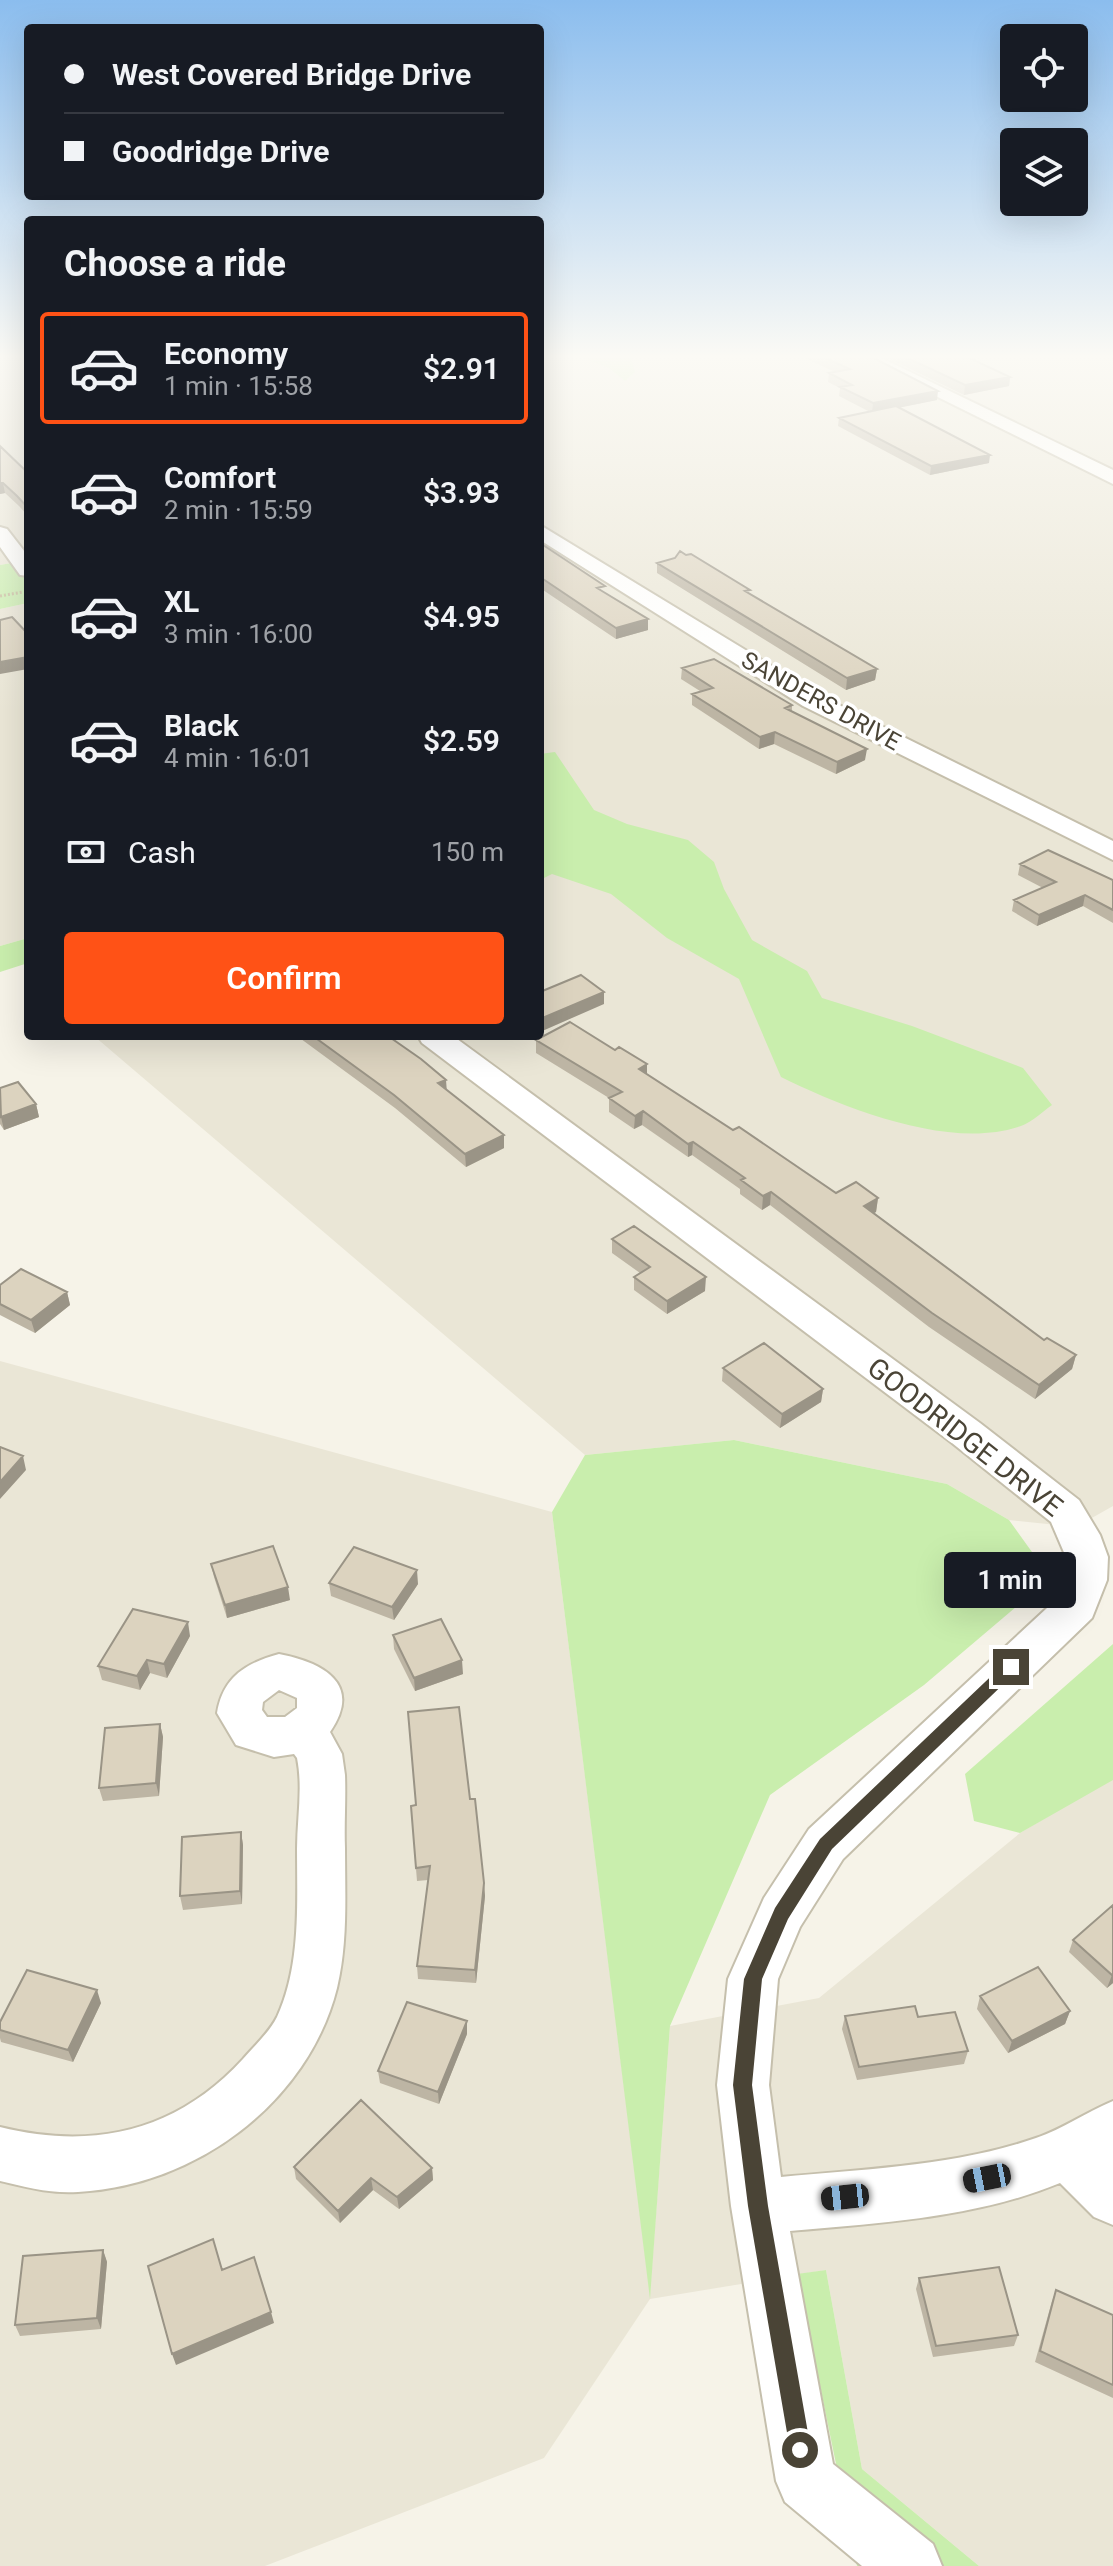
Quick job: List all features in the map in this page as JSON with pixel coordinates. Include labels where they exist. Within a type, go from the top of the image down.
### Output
[{"type":"street","points":[[0,533],[24,565]]},
{"type":"street","name":"SANDERS DRIVE","points":[[544,534],[812,701],[1113,852]]},
{"type":"street","name":"GOODRIDGE DRIVE","points":[[438,1040],[966,1433],[1065,1511],[1076,1527],[1087,1557],[1088,1584],[1077,1606],[826,1844],[781,1914],[753,1979],[744,2047],[743,2085],[758,2206],[806,2481],[911,2566]]},
{"type":"street","points":[[0,2154],[19,2161],[80,2168],[140,2156],[201,2128],[256,2085],[295,2034],[316,1975],[323,1926],[320,1756],[304,1731]]},
{"type":"street","points":[[758,2206],[933,2189],[1014,2172],[1067,2152],[1113,2127]]},
{"type":"street","points":[[1067,2152],[1113,2198]]},
{"type":"path","points":[[0,596],[24,593]]},
{"type":"shaded area","points":[[0,474],[24,474],[24,564],[22,561],[0,565]]},
{"type":"shaded area","points":[[544,474],[1113,474],[1113,1506],[1076,1527],[1009,1520],[947,1484],[734,1440],[585,1455],[99,1040],[544,1040]]},
{"type":"shaded area","points":[[24,604],[24,939],[0,946],[0,609]]},
{"type":"shaded area","points":[[0,1361],[552,1512],[650,2294],[670,2026],[819,1998],[1020,1833],[1113,1778],[1113,2566],[979,2566],[862,2469],[826,2270],[650,2299],[544,2458],[265,2566],[0,2566]]},
{"type":"green space","points":[[23,561],[24,604],[0,609],[0,565]]},
{"type":"green space","points":[[555,752],[594,810],[627,824],[688,840],[714,862],[724,889],[752,940],[807,971],[822,998],[912,1026],[1023,1068],[1052,1105],[1021,1126],[993,1132],[931,1130],[866,1113],[781,1077],[739,979],[667,938],[611,894],[552,874],[544,878],[544,753]]},
{"type":"green space","points":[[24,939],[24,964],[0,972],[0,946]]},
{"type":"green space","points":[[734,1440],[947,1484],[1009,1520],[1037,1559],[1029,1596],[924,1685],[770,1795],[670,2026],[650,2299],[552,1512],[585,1455]]},
{"type":"green space","points":[[1113,1644],[1113,1780],[1020,1833],[974,1821],[965,1774]]},
{"type":"green space","points":[[826,2270],[862,2469],[979,2566],[857,2566],[797,2274]]},
{"type":"building","points":[[0,474],[24,474],[24,504],[3,483],[0,483]]},
{"type":"building","points":[[544,546],[605,586],[597,588],[648,619],[616,628],[544,580]]},
{"type":"building","points":[[680,551],[691,554],[750,590],[745,591],[877,669],[847,678],[657,563],[675,558]]},
{"type":"building","points":[[12,617],[24,630],[24,658],[0,662],[0,620]]},
{"type":"building","points":[[714,659],[792,705],[785,708],[867,749],[837,762],[775,732],[760,737],[692,694],[713,688],[682,668]]},
{"type":"building","points":[[1048,850],[1113,880],[1113,910],[1085,895],[1039,915],[1014,900],[1056,882],[1020,864]]},
{"type":"building","points":[[581,975],[604,992],[544,1017],[544,990]]},
{"type":"building","points":[[570,1022],[615,1050],[619,1047],[647,1064],[639,1069],[733,1130],[739,1127],[836,1193],[856,1182],[878,1198],[864,1206],[1044,1340],[1047,1338],[1076,1355],[1039,1385],[932,1313],[771,1192],[763,1196],[741,1180],[745,1178],[693,1142],[688,1144],[643,1111],[635,1116],[609,1098],[622,1092],[536,1040],[544,1040],[544,1036]]},
{"type":"building","points":[[318,1040],[394,1040],[446,1080],[438,1083],[504,1135],[465,1154],[394,1095]]},
{"type":"building","points":[[18,1082],[36,1104],[1,1117],[0,1088]]},
{"type":"building","points":[[634,1226],[706,1277],[667,1301],[634,1277],[650,1267],[612,1239]]},
{"type":"building","points":[[21,1269],[67,1292],[31,1320],[0,1304],[0,1285]]},
{"type":"building","points":[[764,1343],[823,1389],[782,1414],[723,1368]]},
{"type":"building","points":[[0,1447],[23,1456],[0,1482]]},
{"type":"building","points":[[273,1546],[288,1587],[225,1605],[211,1564]]},
{"type":"building","points":[[354,1547],[417,1570],[392,1607],[329,1583]]},
{"type":"building","points":[[133,1609],[188,1622],[164,1664],[147,1660],[137,1676],[98,1666]]},
{"type":"building","points":[[441,1619],[462,1660],[414,1678],[393,1635]]},
{"type":"building","points":[[459,1707],[470,1799],[475,1799],[484,1883],[475,1970],[417,1966],[430,1866],[416,1868],[411,1806],[416,1805],[408,1712]]},
{"type":"building","points":[[160,1724],[156,1783],[99,1788],[105,1728]]},
{"type":"building","points":[[241,1832],[240,1891],[180,1896],[182,1837]]},
{"type":"building","points":[[1113,1905],[1113,1974],[1112,1975],[1073,1940]]},
{"type":"building","points":[[1038,1967],[1070,2011],[1012,2041],[980,1996]]},
{"type":"building","points":[[27,1970],[97,1990],[68,2050],[0,2030],[0,2022]]},
{"type":"building","points":[[407,2002],[467,2021],[438,2092],[378,2071]]},
{"type":"building","points":[[915,2006],[918,2017],[955,2012],[968,2051],[859,2067],[845,2016]]},
{"type":"building","points":[[361,2100],[432,2168],[397,2197],[371,2178],[338,2211],[294,2167]]},
{"type":"building","points":[[213,2239],[222,2270],[254,2257],[271,2312],[172,2354],[148,2266]]},
{"type":"building","points":[[103,2250],[97,2318],[15,2325],[23,2256]]},
{"type":"building","points":[[999,2267],[1018,2335],[936,2346],[919,2278]]},
{"type":"building","points":[[1056,2290],[1113,2315],[1113,2385],[1040,2351]]},
{"type":"route","points":[[800,2450],[758,2206],[743,2085],[744,2047],[753,1979],[781,1914],[826,1844],[1011,1667]]}]
